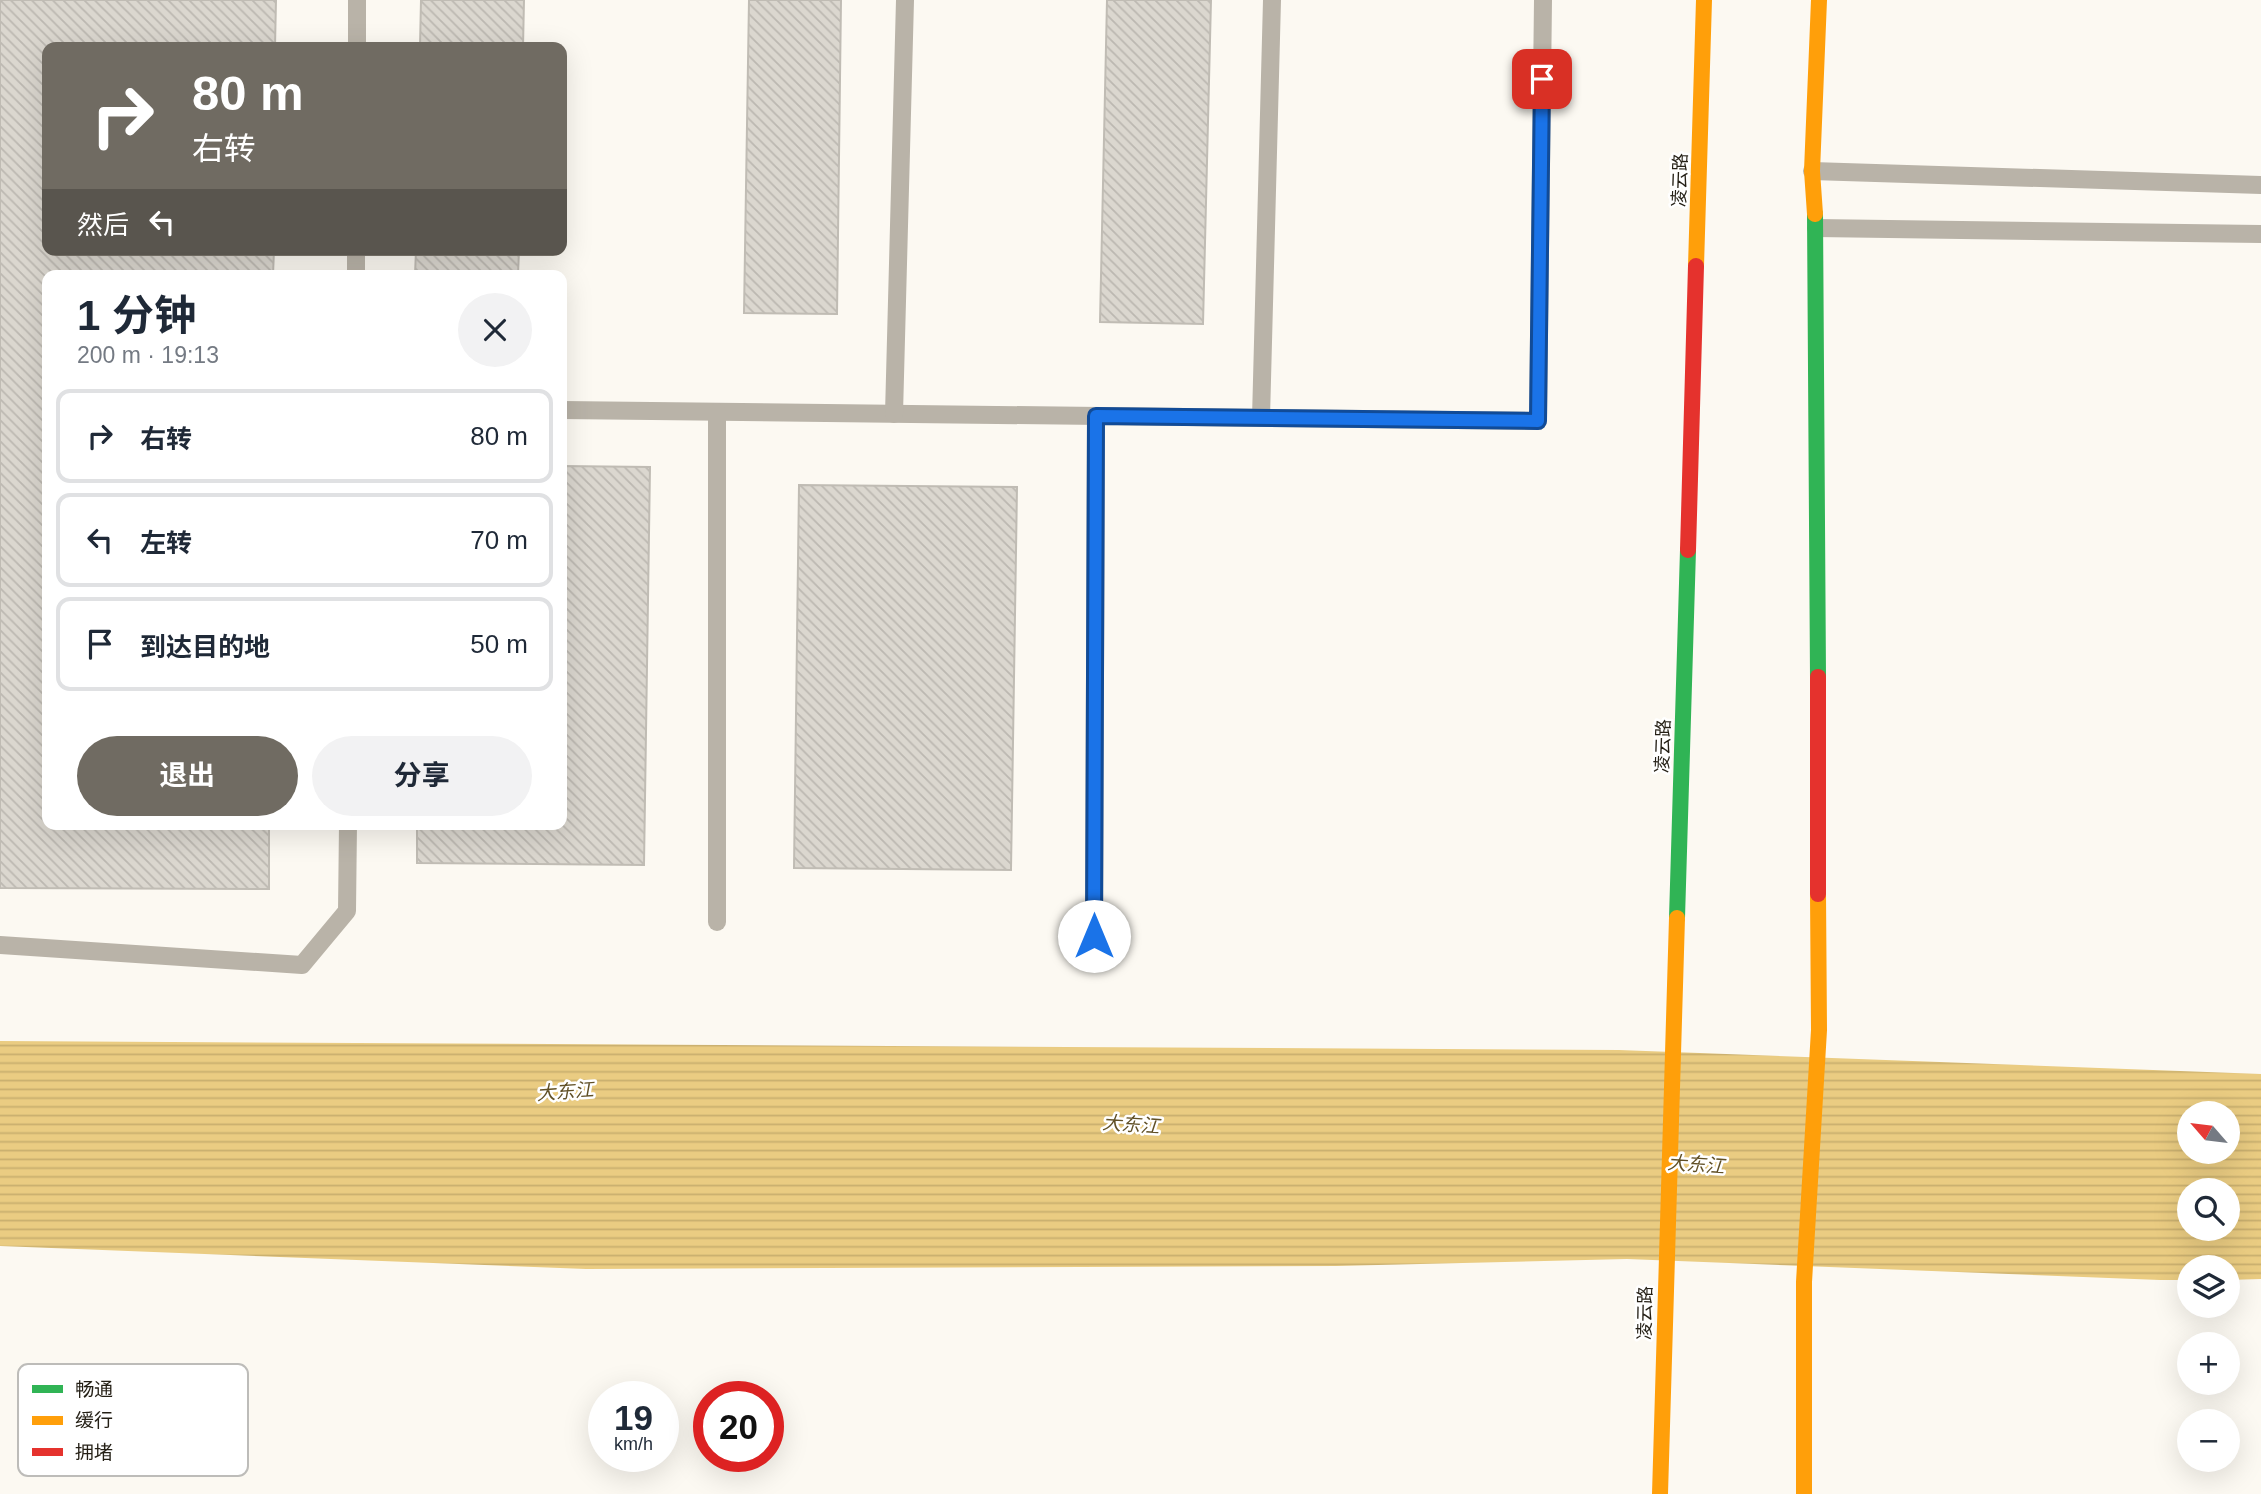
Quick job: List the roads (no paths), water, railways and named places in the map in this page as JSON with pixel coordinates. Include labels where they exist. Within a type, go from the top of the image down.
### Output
[{"type":"main road","name":"凌云路","points":[[1660,1494],[1704,0]]},
{"type":"main road","points":[[1804,1494],[1804,1282],[1819,1030],[1816,228],[1812,171],[1819,0]]},
{"type":"lane","points":[[357,0],[357,42]]},
{"type":"lane","points":[[894,414],[905,0]]},
{"type":"lane","points":[[1261,418],[1272,0]]},
{"type":"lane","points":[[567,410],[1538,421],[1543,0]]},
{"type":"lane","points":[[1812,171],[2261,185]]},
{"type":"lane","points":[[1816,228],[2261,234]]},
{"type":"lane","points":[[716,412],[717,922]]},
{"type":"lane","points":[[1094,936],[1096,416]]},
{"type":"lane","points":[[0,945],[302,965],[347,911],[348,830]]},
{"type":"water","name":"大东江","points":[[0,1041],[1619,1050],[2261,1074],[2261,1279],[2240,1280],[2240,1255],[2177,1255],[2177,1280],[1627,1259],[1336,1266],[586,1269],[0,1246]]}]
